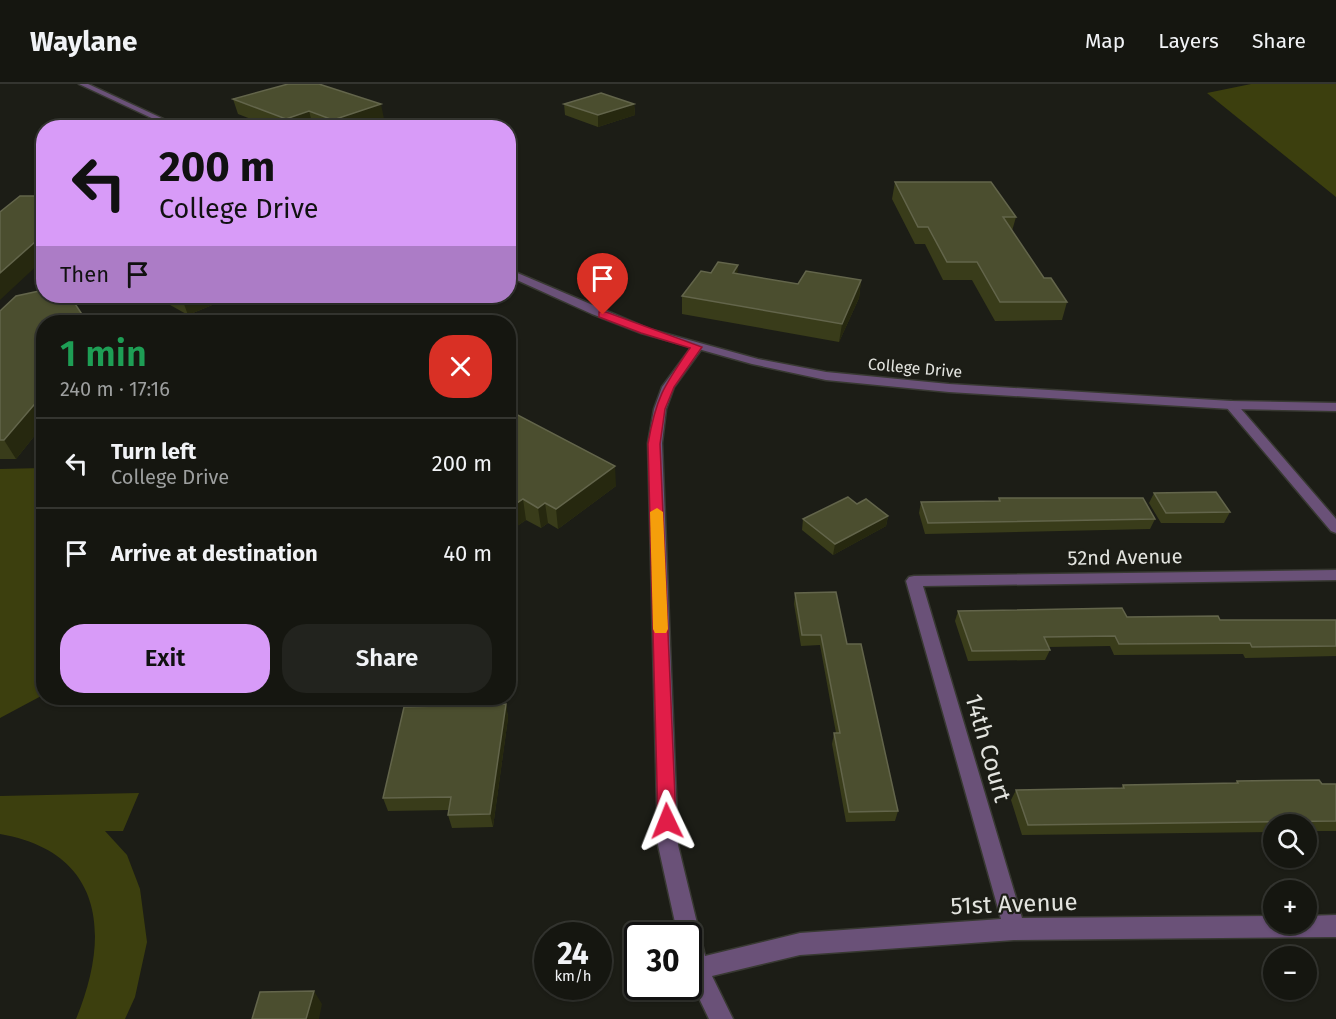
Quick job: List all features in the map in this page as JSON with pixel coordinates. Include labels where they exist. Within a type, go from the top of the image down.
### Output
[{"type":"street","points":[[82,84],[162,120]]},
{"type":"street","name":"College Drive","points":[[516,276],[596,312],[645,331],[756,362],[826,376],[933,387],[1231,405],[1336,407]]},
{"type":"street","points":[[686,922],[668,845],[654,444],[660,409],[668,387],[696,347]]},
{"type":"street","points":[[1231,405],[1336,528]]},
{"type":"street","name":"52nd Avenue","points":[[914,581],[1336,575]]},
{"type":"street","name":"14th Court","points":[[914,581],[1014,929]]},
{"type":"street","name":"51st Avenue","points":[[702,968],[800,944],[1014,929],[1336,926]]},
{"type":"street","points":[[702,979],[721,1019]]},
{"type":"green space","points":[[1251,84],[1336,84],[1336,197],[1207,93]]},
{"type":"green space","points":[[36,468],[36,699],[0,718],[0,469]]},
{"type":"green space","points":[[139,793],[123,831],[105,831],[127,855],[140,889],[147,942],[135,997],[125,1019],[76,1019],[87,988],[94,957],[95,928],[90,902],[79,878],[61,859],[35,844],[0,834],[0,796]]},
{"type":"building","points":[[288,84],[319,84],[381,104],[333,120],[309,111],[286,119],[233,99]]},
{"type":"building","points":[[601,93],[634,104],[598,115],[564,104]]},
{"type":"building","points":[[895,182],[991,182],[1016,217],[1003,217],[1044,278],[1051,278],[1067,302],[1000,302],[977,262],[947,262],[928,227],[918,227]]},
{"type":"building","points":[[20,196],[36,196],[36,241],[0,273],[0,212]]},
{"type":"building","points":[[718,262],[738,265],[733,273],[798,284],[806,271],[861,280],[842,324],[682,296],[701,271],[711,273]]},
{"type":"building","points":[[36,292],[36,303],[75,303],[82,315],[36,315],[36,403],[4,440],[0,440],[0,311],[16,296]]},
{"type":"building","points":[[516,414],[615,466],[556,509],[545,503],[538,508],[523,499],[516,504]]},
{"type":"building","points":[[1216,492],[1230,512],[1166,513],[1154,493]]},
{"type":"building","points":[[848,497],[857,504],[866,499],[888,516],[835,544],[803,519]]},
{"type":"building","points":[[999,498],[1143,498],[1155,519],[928,523],[921,502],[1000,501]]},
{"type":"building","points":[[836,592],[847,644],[861,644],[898,811],[849,812],[834,733],[840,733],[821,635],[802,635],[795,593]]},
{"type":"building","points":[[1122,608],[1127,617],[1218,616],[1220,620],[1336,620],[1336,646],[1252,647],[1250,643],[1119,644],[1115,636],[1044,637],[1050,650],[972,651],[958,611]]},
{"type":"building","points":[[506,705],[490,814],[448,815],[451,797],[383,798],[404,707]]},
{"type":"building","points":[[1319,780],[1322,784],[1336,784],[1336,821],[1317,821],[1317,814],[1263,814],[1263,822],[1028,825],[1016,790],[1124,788],[1123,785],[1238,783],[1237,781]]},
{"type":"building","points":[[314,991],[306,1019],[252,1019],[260,992]]},
{"type":"slow traffic","points":[[657,512],[661,629]]},
{"type":"route","points":[[603,315],[696,347],[668,387],[660,409],[654,444],[667,821]]}]
